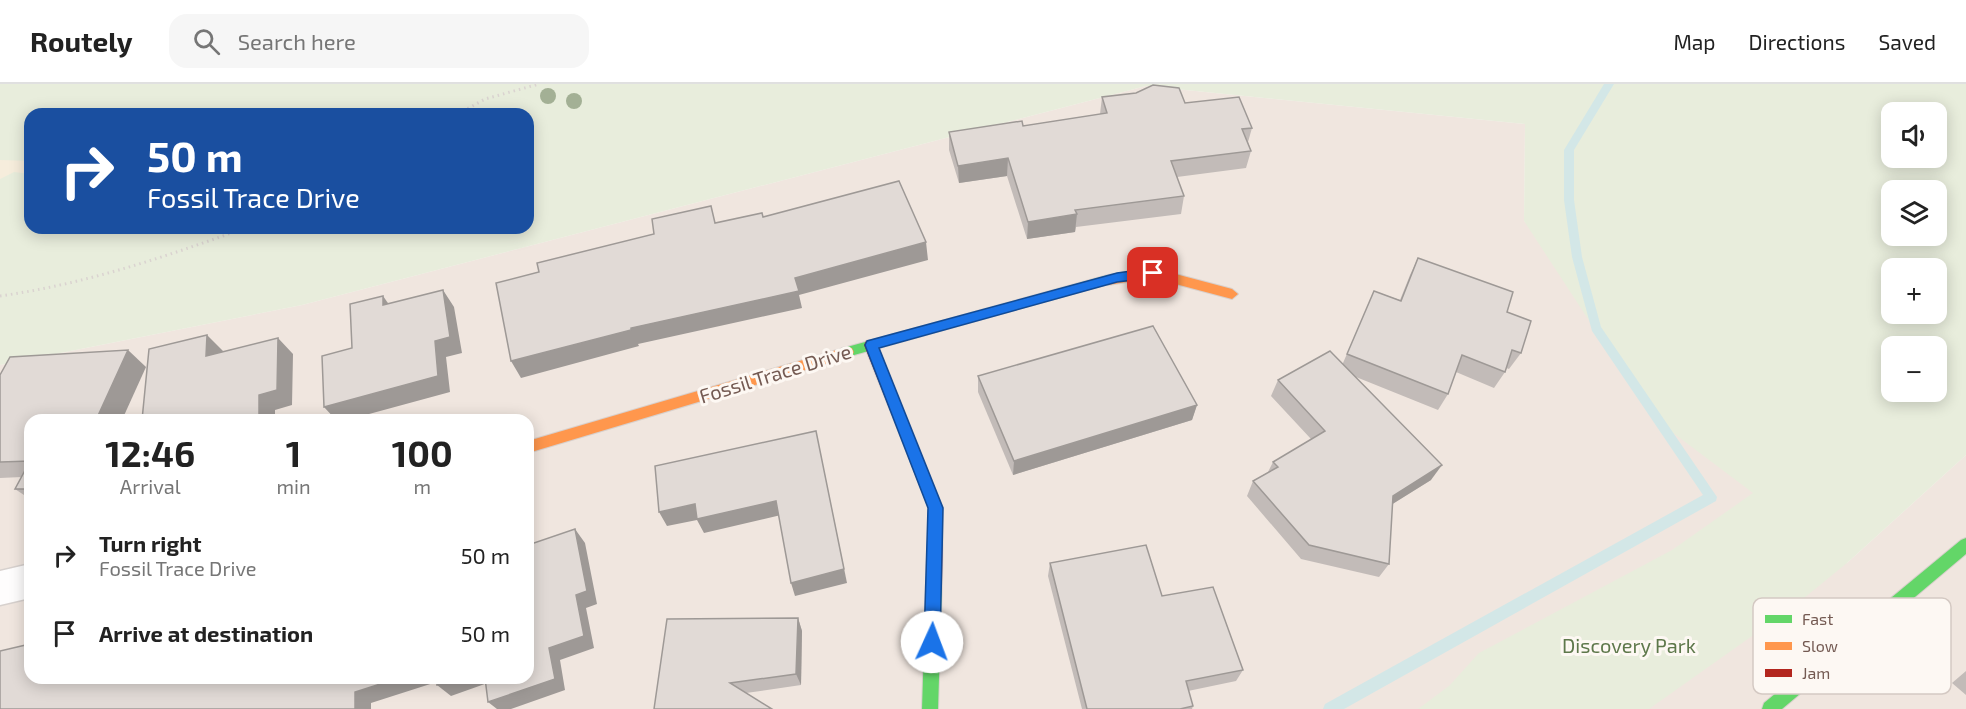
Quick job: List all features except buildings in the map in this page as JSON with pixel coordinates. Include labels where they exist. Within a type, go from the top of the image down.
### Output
[{"type":"street","name":"Fossil Trace Drive","points":[[534,445],[871,345],[1117,277],[1153,273],[1232,294]]},
{"type":"street","points":[[871,345],[936,508],[930,709]]},
{"type":"street","points":[[1903,598],[1966,545]]},
{"type":"street","points":[[0,588],[24,582]]},
{"type":"street","points":[[1770,709],[1788,694]]},
{"type":"path","points":[[469,108],[485,99],[539,84]]},
{"type":"path","points":[[0,296],[82,281],[229,234]]},
{"type":"shaded area","points":[[1146,86],[1525,124],[1524,221],[1847,563],[1966,455],[1966,709],[0,709],[0,365],[302,305]]},
{"type":"green space","name":"Discovery Park","points":[[0,84],[1966,84],[1966,455],[1847,563],[1804,598],[1753,598],[1753,635],[1649,709],[1418,709],[1449,686],[1479,653],[1672,550],[1753,493],[1652,417],[1524,221],[1525,124],[1146,86],[302,305],[0,365]]},
{"type":"sand","points":[[0,160],[24,161],[24,173],[14,172],[0,179]]},
{"type":"waterway","points":[[1330,709],[1711,497],[1596,328],[1577,257],[1569,200],[1569,150],[1609,84]]},
{"type":"traffic: fast","points":[[847,352],[1108,280]]},
{"type":"traffic: fast","points":[[1903,598],[1966,545]]},
{"type":"traffic: fast","points":[[930,709],[934,582]]},
{"type":"traffic: fast","points":[[1770,709],[1788,694]]},
{"type":"traffic: slow","points":[[1108,280],[1153,273],[1232,294]]},
{"type":"traffic: slow","points":[[534,445],[847,352]]},
{"type":"traffic: jam","points":[[871,345],[936,508],[934,582]]},
{"type":"route","points":[[932,642],[936,508],[871,345],[1117,277],[1153,273]]}]
